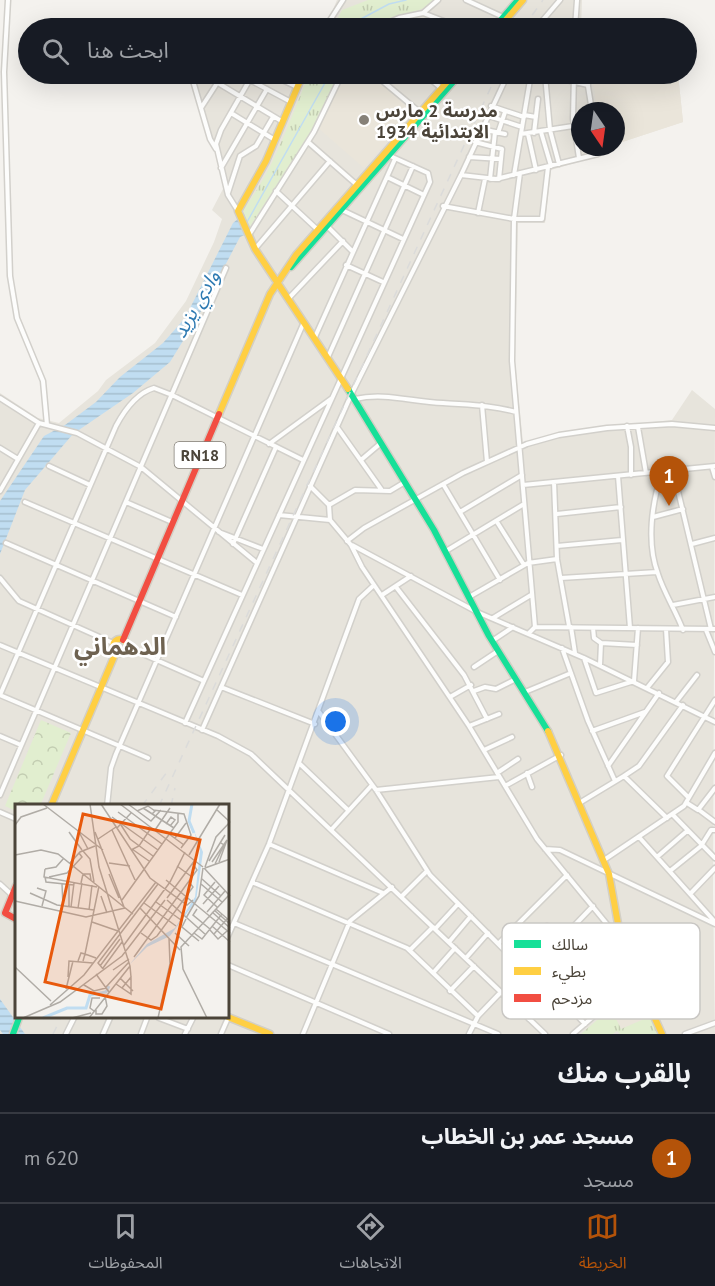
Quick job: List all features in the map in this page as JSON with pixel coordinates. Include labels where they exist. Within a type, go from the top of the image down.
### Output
[{"type":"main road","points":[[506,18],[518,0]]},
{"type":"main road","points":[[506,18],[523,0]]},
{"type":"main road","points":[[298,84],[275,140],[239,213],[255,249],[342,377],[405,482],[446,552],[492,641],[525,692],[561,755],[609,874],[616,900],[619,923]]},
{"type":"main road","name":"RN18","points":[[123,639],[264,306],[278,281],[359,186],[390,156],[445,84]]},
{"type":"main road","name":"RN18","points":[[422,114],[450,84]]},
{"type":"main road","name":"RN18","points":[[320,231],[328,227],[359,186]]},
{"type":"main road","points":[[52,804],[117,652],[113,643],[117,639],[123,639],[127,647],[123,652],[117,652]]},
{"type":"main road","points":[[2,911],[15,889]]},
{"type":"main road","points":[[13,896],[15,901]]},
{"type":"main road","points":[[230,1018],[270,1034]]},
{"type":"main road","points":[[13,1034],[19,1019]]},
{"type":"main road","points":[[655,1019],[662,1034]]},
{"type":"street","points":[[8,0],[4,72],[10,276],[17,318],[43,381],[47,425]]},
{"type":"street","points":[[332,18],[342,0]]},
{"type":"street","points":[[399,18],[423,13],[438,0]]},
{"type":"street","points":[[466,0],[506,18]]},
{"type":"street","points":[[545,18],[560,0]]},
{"type":"street","points":[[576,18],[578,0]]},
{"type":"street","points":[[423,13],[434,18]]},
{"type":"street","points":[[194,84],[228,195],[239,213]]},
{"type":"street","points":[[201,108],[217,84]]},
{"type":"street","points":[[221,84],[283,122]]},
{"type":"street","points":[[216,150],[217,139],[248,84]]},
{"type":"street","points":[[258,84],[291,102]]},
{"type":"street","points":[[291,84],[297,87]]},
{"type":"street","points":[[249,235],[308,142],[337,84]]},
{"type":"street","points":[[386,84],[422,114]]},
{"type":"street","points":[[436,84],[441,88]]},
{"type":"street","points":[[202,730],[337,427],[443,206],[461,175],[486,115],[503,84]]},
{"type":"street","points":[[514,175],[529,84]]},
{"type":"street","points":[[544,84],[550,130],[559,164]]},
{"type":"street","points":[[574,84],[574,102]]},
{"type":"street","points":[[581,84],[588,85],[591,102]]},
{"type":"street","points":[[221,168],[267,89]]},
{"type":"street","points":[[534,133],[538,99]]},
{"type":"street","points":[[491,106],[505,112],[536,117]]},
{"type":"street","points":[[478,213],[488,179],[493,146],[505,112]]},
{"type":"street","points":[[231,113],[275,140]]},
{"type":"street","points":[[486,115],[522,127]]},
{"type":"street","points":[[228,195],[240,156],[256,146],[273,117]]},
{"type":"street","points":[[521,134],[571,126]]},
{"type":"street","points":[[481,129],[505,134]]},
{"type":"street","points":[[443,206],[514,219],[543,219],[550,166],[541,132]]},
{"type":"street","points":[[528,134],[536,170]]},
{"type":"street","points":[[308,142],[359,186]]},
{"type":"street","points":[[475,142],[502,149],[499,179]]},
{"type":"street","points":[[185,723],[430,182],[430,175],[390,156],[387,177],[315,337]]},
{"type":"street","points":[[461,175],[499,179],[587,156]]},
{"type":"street","points":[[469,157],[501,159]]},
{"type":"street","points":[[255,249],[330,161]]},
{"type":"street","points":[[328,357],[413,166]]},
{"type":"street","points":[[520,173],[514,219],[512,361],[523,485],[526,564],[535,627]]},
{"type":"street","points":[[387,177],[424,195]]},
{"type":"street","points":[[276,191],[320,231]]},
{"type":"street","points":[[342,210],[403,238]]},
{"type":"street","points":[[328,227],[352,251]]},
{"type":"street","points":[[289,298],[343,241]]},
{"type":"street","points":[[346,265],[383,282]]},
{"type":"street","points":[[0,795],[226,268]]},
{"type":"street","points":[[107,804],[111,768],[304,321]]},
{"type":"street","points":[[148,758],[0,695],[106,447],[124,412],[143,394],[154,388],[217,415],[303,460]]},
{"type":"street","points":[[353,396],[381,395],[442,404],[482,405],[516,412]]},
{"type":"street","points":[[0,398],[39,423],[77,433],[141,467],[257,563]]},
{"type":"street","points":[[269,444],[332,398]]},
{"type":"street","points":[[482,405],[487,462]]},
{"type":"street","points":[[0,491],[39,423]]},
{"type":"street","points":[[347,541],[364,528],[487,462],[519,448],[559,435],[627,426],[672,424],[715,428]]},
{"type":"street","points":[[627,426],[631,447],[631,475]]},
{"type":"street","points":[[638,426],[646,473]]},
{"type":"street","points":[[337,427],[381,489]]},
{"type":"street","points":[[361,460],[381,443]]},
{"type":"street","points":[[233,544],[276,447]]},
{"type":"street","points":[[0,448],[18,459]]},
{"type":"street","points":[[49,466],[90,485]]},
{"type":"street","points":[[523,485],[714,466],[715,477]]},
{"type":"street","points":[[529,633],[535,627],[570,626],[713,629],[673,470]]},
{"type":"street","points":[[662,472],[652,503],[652,535],[657,572],[683,630]]},
{"type":"street","points":[[460,512],[522,475]]},
{"type":"street","points":[[618,476],[630,628]]},
{"type":"street","points":[[329,505],[355,490],[364,489],[372,493],[381,489],[392,491],[405,482]]},
{"type":"street","points":[[554,482],[558,559],[575,654]]},
{"type":"street","points":[[443,484],[500,580]]},
{"type":"street","points":[[310,486],[329,505],[330,520],[351,545],[374,585],[470,726],[545,849],[606,923]]},
{"type":"street","points":[[25,502],[242,595]]},
{"type":"street","points":[[126,502],[172,522]]},
{"type":"street","points":[[446,552],[524,504]]},
{"type":"street","points":[[557,513],[621,507]]},
{"type":"street","points":[[653,517],[683,509]]},
{"type":"street","points":[[279,515],[330,520]]},
{"type":"street","points":[[497,522],[526,564]]},
{"type":"street","points":[[218,532],[263,549]]},
{"type":"street","points":[[692,544],[715,538]]},
{"type":"street","points":[[557,546],[622,540]]},
{"type":"street","points":[[6,543],[176,617]]},
{"type":"street","points":[[351,545],[477,612],[600,665],[715,722]]},
{"type":"street","points":[[469,597],[526,564],[558,559]]},
{"type":"street","points":[[561,578],[657,572]]},
{"type":"street","points":[[382,596],[412,576]]},
{"type":"street","points":[[0,578],[19,601],[113,643]]},
{"type":"street","points":[[230,931],[290,790],[359,599],[374,585]]},
{"type":"street","points":[[396,587],[471,685],[487,719]]},
{"type":"street","points":[[493,618],[531,595]]},
{"type":"street","points":[[673,605],[715,597]]},
{"type":"street","points":[[492,641],[514,627]]},
{"type":"street","points":[[593,628],[594,638],[601,643],[637,645]]},
{"type":"street","points":[[634,681],[638,628]]},
{"type":"street","points":[[647,688],[668,662],[666,629]]},
{"type":"street","points":[[706,630],[715,652]]},
{"type":"street","points":[[600,665],[601,643]]},
{"type":"street","points":[[0,645],[202,730],[242,748],[259,760],[501,992],[478,1016],[469,1034]]},
{"type":"street","points":[[127,647],[204,681]]},
{"type":"street","points":[[562,648],[592,731],[615,781]]},
{"type":"street","points":[[474,667],[498,651]]},
{"type":"street","points":[[584,658],[596,693],[634,681]]},
{"type":"street","points":[[525,692],[571,673]]},
{"type":"street","points":[[676,702],[697,675]]},
{"type":"street","points":[[474,691],[485,687],[496,689],[517,679]]},
{"type":"street","points":[[450,698],[471,685]]},
{"type":"street","points":[[221,687],[315,723]]},
{"type":"street","points":[[608,766],[659,693]]},
{"type":"street","points":[[715,700],[667,776],[687,800],[715,822]]},
{"type":"street","points":[[581,802],[639,766],[683,705]]},
{"type":"street","points":[[592,731],[646,711]]},
{"type":"street","points":[[320,712],[372,784],[427,871],[502,947]]},
{"type":"street","points":[[470,726],[499,714]]},
{"type":"street","points":[[0,736],[21,745]]},
{"type":"street","points":[[484,750],[512,737]]},
{"type":"street","points":[[604,860],[673,815],[687,800],[715,753]]},
{"type":"street","points":[[505,786],[561,755]]},
{"type":"street","points":[[376,790],[498,775],[518,759]]},
{"type":"street","points":[[300,764],[348,810]]},
{"type":"street","points":[[527,773],[532,787]]},
{"type":"street","points":[[0,775],[7,778]]},
{"type":"street","points":[[624,776],[668,818]]},
{"type":"street","points":[[331,830],[372,784]]},
{"type":"street","points":[[699,810],[715,788]]},
{"type":"street","points":[[0,812],[15,819]]},
{"type":"street","points":[[673,815],[700,846],[715,858]]},
{"type":"street","points":[[670,871],[700,846],[711,830],[715,830]]},
{"type":"street","points":[[657,857],[687,831]]},
{"type":"street","points":[[639,837],[691,893],[715,923]]},
{"type":"street","points":[[269,844],[383,893]]},
{"type":"street","points":[[545,849],[556,849],[715,923]]},
{"type":"street","points":[[691,893],[715,868]]},
{"type":"street","points":[[402,896],[427,871]]},
{"type":"street","points":[[519,923],[567,875]]},
{"type":"street","points":[[252,882],[411,950],[450,991],[478,1016]]},
{"type":"street","points":[[0,884],[13,896]]},
{"type":"street","points":[[303,1034],[353,917],[392,886]]},
{"type":"street","points":[[411,950],[459,904]]},
{"type":"street","points":[[577,923],[593,906]]},
{"type":"street","points":[[448,942],[471,916]]},
{"type":"street","points":[[234,922],[498,1034]]},
{"type":"street","points":[[466,958],[488,933]]},
{"type":"street","points":[[499,944],[502,941]]},
{"type":"street","points":[[432,973],[456,948]]},
{"type":"street","points":[[230,966],[388,1034]]},
{"type":"street","points":[[450,991],[474,966]]},
{"type":"street","points":[[66,1034],[73,1019]]},
{"type":"street","points":[[104,1034],[109,1019]]},
{"type":"street","points":[[141,1034],[146,1019]]},
{"type":"street","points":[[164,1019],[188,1029]]},
{"type":"street","points":[[185,1034],[192,1019]]},
{"type":"street","points":[[221,1034],[227,1019]]},
{"type":"street","points":[[529,1019],[545,1034]]},
{"type":"street","points":[[580,1019],[585,1024]]},
{"type":"street","points":[[573,1034],[591,1019]]},
{"type":"street","points":[[685,1034],[700,1031],[715,1023]]},
{"type":"shaded area","points":[[337,0],[582,0],[581,18],[329,18]]},
{"type":"shaded area","name":"الدهماني","points":[[191,84],[679,84],[683,122],[625,141],[625,102],[571,102],[571,156],[598,156],[551,170],[545,223],[518,223],[515,362],[523,443],[566,431],[672,420],[692,390],[715,409],[713,893],[715,1034],[0,1034],[0,393],[38,418],[59,423],[98,391],[106,380],[155,343],[186,301],[214,242],[222,219],[212,210],[224,187],[215,151],[210,145]]},
{"type":"shaded area","name":"مدرسة 2 مارس 1934 الابتدائية","points":[[341,84],[381,84],[413,112],[364,168],[317,127]]},
{"type":"shaded area","points":[[593,84],[679,84],[683,122],[625,141],[625,102],[596,102]]},
{"type":"shaded area","points":[[616,1019],[644,1019],[621,1029]]},
{"type":"green space","points":[[368,0],[435,0],[430,6],[397,18],[338,18],[342,10]]},
{"type":"green space","points":[[305,84],[334,84],[312,131],[249,228],[243,210],[264,178]]},
{"type":"green space","points":[[41,720],[71,733],[41,804],[15,804],[15,811],[5,806]]},
{"type":"green space","points":[[598,1019],[616,1019],[621,1029],[644,1019],[652,1019],[659,1034],[620,1034],[617,1031],[613,1034],[581,1034]]},
{"type":"water","name":"وادي يزيد","points":[[244,214],[249,233],[240,237],[199,315],[170,362],[133,393],[73,434],[25,490],[0,554],[0,501],[44,436],[65,425],[96,402],[120,377],[163,343],[185,318],[233,223]]},
{"type":"water","points":[[0,999],[25,1034],[3,1034],[0,1030]]},
{"type":"waterway","name":"وادي يزيد","points":[[363,18],[389,4],[406,0]]},
{"type":"waterway","name":"وادي يزيد","points":[[247,222],[324,84]]},
{"type":"railway","points":[[530,18],[543,0]]},
{"type":"railway","points":[[160,804],[492,84]]},
{"type":"railway","points":[[143,804],[170,768]]},
{"type":"railway","points":[[171,804],[175,788]]},
{"type":"railway","points":[[53,1034],[60,1019]]},
{"type":"traffic: fast","points":[[503,18],[518,0]]},
{"type":"traffic: fast","points":[[291,267],[451,84]]},
{"type":"traffic: fast","points":[[348,389],[434,530],[489,636],[548,731]]},
{"type":"traffic: fast","points":[[13,1034],[19,1019]]},
{"type":"traffic: slow","points":[[508,18],[523,0]]},
{"type":"traffic: slow","points":[[299,84],[266,161],[238,211],[255,249],[348,389]]},
{"type":"traffic: slow","points":[[219,414],[270,294],[296,255],[445,84]]},
{"type":"traffic: slow","points":[[117,639],[123,639],[127,646],[123,653],[117,653],[113,649],[113,643],[117,639]]},
{"type":"traffic: slow","points":[[52,804],[116,652]]},
{"type":"traffic: slow","points":[[548,731],[609,874],[618,923]]},
{"type":"traffic: slow","points":[[230,1018],[270,1034]]},
{"type":"traffic: slow","points":[[655,1019],[662,1034]]},
{"type":"traffic: jam","points":[[123,640],[219,414]]},
{"type":"traffic: jam","points":[[15,888],[5,913],[15,918]]},
{"type":"place","name":"مدرسة 2 مارس 1934 الابتدائية","points":[[364,120]]},
{"type":"place","name":"مسجد عمر بن الخطاب","points":[[669,506]]},
{"type":"district","name":"الدهماني","points":[[120,646]]}]
